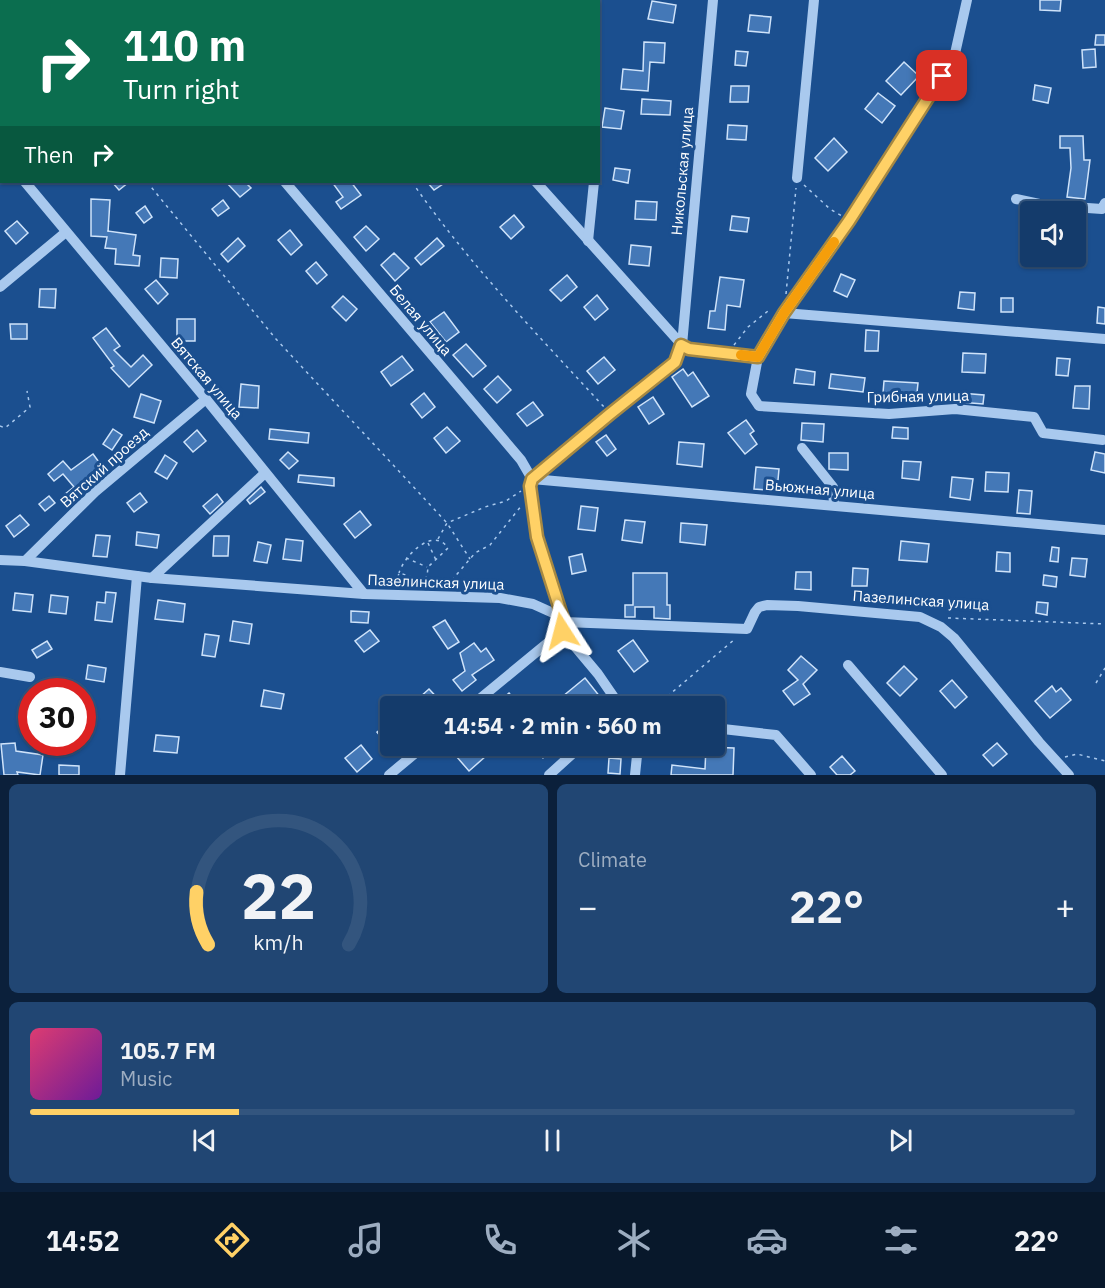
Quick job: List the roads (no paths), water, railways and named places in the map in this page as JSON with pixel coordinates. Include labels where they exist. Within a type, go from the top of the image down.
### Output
[{"type":"street","name":"Никольская улица","points":[[681,345],[713,0]]},
{"type":"street","points":[[797,178],[814,0]]},
{"type":"street","points":[[537,183],[681,345],[689,349],[758,357],[784,313],[849,221],[954,58],[967,0]]},
{"type":"street","name":"Вятская улица","points":[[26,183],[206,399],[364,594]]},
{"type":"street","name":"Белая улица","points":[[286,183],[521,460],[531,487]]},
{"type":"street","points":[[588,241],[594,183]]},
{"type":"street","points":[[1016,199],[1044,205],[1102,209],[1105,203]]},
{"type":"street","points":[[0,287],[66,232]]},
{"type":"street","points":[[784,313],[1105,339]]},
{"type":"street","points":[[613,696],[563,626],[537,537],[531,487],[610,414],[675,362],[681,345]]},
{"type":"street","name":"Грибная улица","points":[[758,357],[751,394],[759,406],[889,414],[955,409],[1034,417],[1043,433],[1103,440]]},
{"type":"street","name":"Вятский проезд","points":[[25,561],[95,492],[206,399]]},
{"type":"street","points":[[802,448],[833,487],[834,505]]},
{"type":"street","points":[[152,578],[265,472]]},
{"type":"street","name":"Вьюжная улица","points":[[531,487],[834,505],[1105,530]]},
{"type":"street","name":"Пазелинская улица","points":[[0,560],[25,561],[152,578],[364,594],[518,600],[547,610],[563,626],[747,629],[759,607],[767,605],[920,617],[941,627],[954,638],[1068,775]]},
{"type":"street","points":[[120,775],[137,576]]},
{"type":"street","points":[[482,696],[563,626]]},
{"type":"street","points":[[848,665],[942,775]]},
{"type":"street","points":[[0,672],[30,676]]},
{"type":"street","points":[[725,729],[776,735],[811,775]]},
{"type":"street","points":[[388,775],[412,756]]},
{"type":"street","points":[[555,772],[571,756]]},
{"type":"street","points":[[635,775],[637,756]]}]
